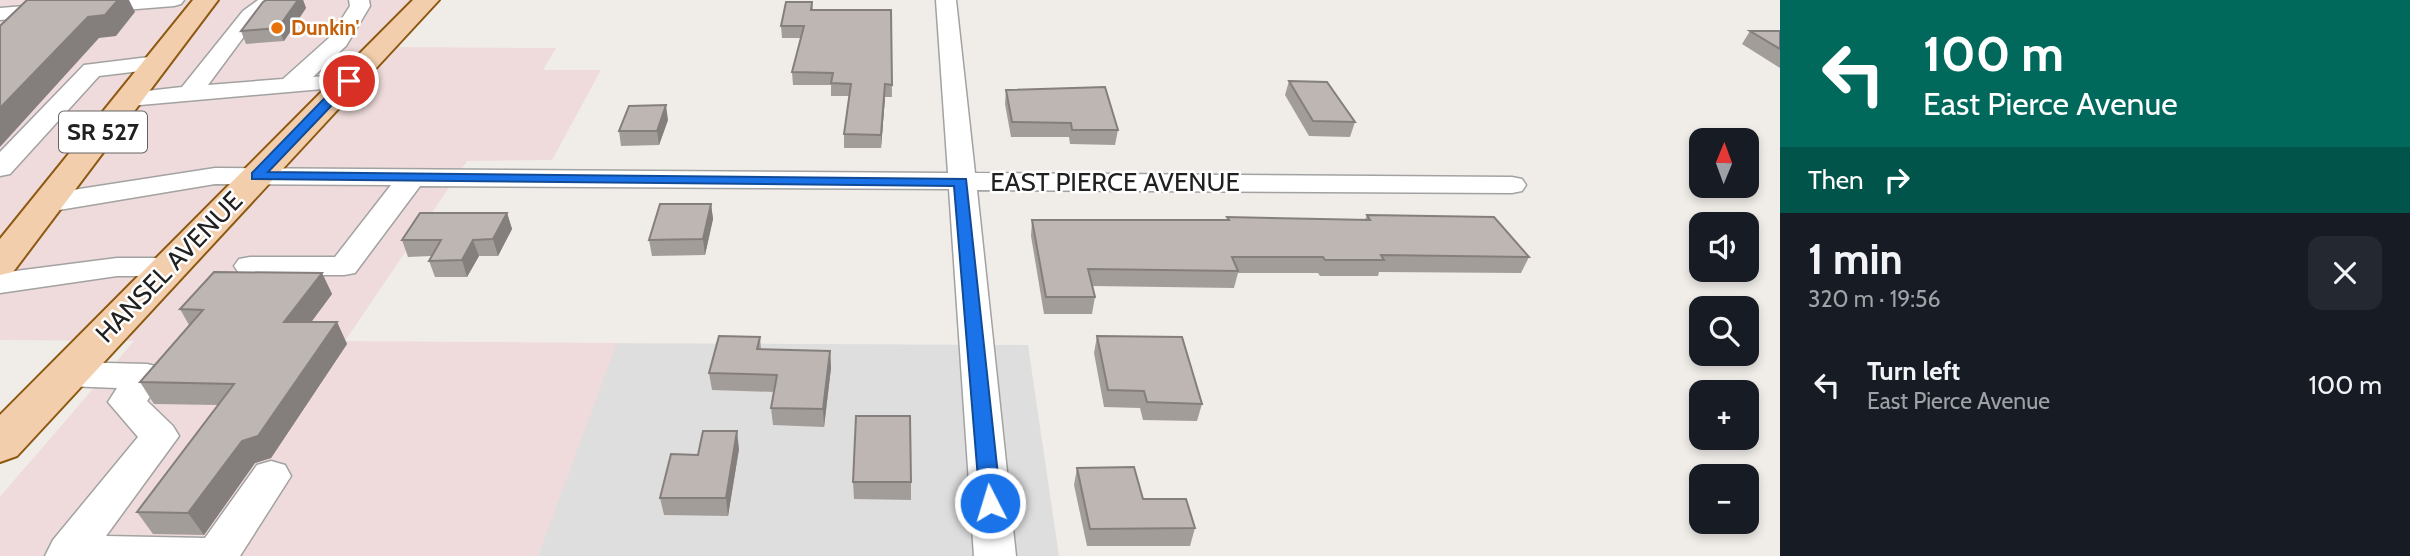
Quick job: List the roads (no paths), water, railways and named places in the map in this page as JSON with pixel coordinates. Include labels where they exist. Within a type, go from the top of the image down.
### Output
[{"type":"main road","name":"SR 527","points":[[0,264],[12,235],[47,203],[206,0]]},
{"type":"main road","name":"HANSEL AVENUE","points":[[0,444],[427,0]]},
{"type":"street","points":[[0,15],[174,0]]},
{"type":"street","points":[[190,93],[250,15],[259,7],[276,0]]},
{"type":"street","points":[[215,61],[236,50],[265,8],[286,0]]},
{"type":"street","points":[[291,85],[338,41],[360,6],[359,0]]},
{"type":"street","points":[[946,0],[995,556]]},
{"type":"street","points":[[0,168],[92,70],[157,63]]},
{"type":"street","points":[[129,99],[349,81]]},
{"type":"street","name":"EAST PIERCE AVENUE","points":[[47,203],[215,176],[1511,184]]},
{"type":"street","points":[[250,266],[344,266],[412,177]]},
{"type":"street","points":[[0,283],[117,267],[169,267]]},
{"type":"street","points":[[67,374],[147,376],[126,402],[160,436],[67,555]]},
{"type":"street","points":[[216,556],[271,476]]},
{"type":"street","points":[[67,555],[210,556]]},
{"type":"place","name":"Dunkin'","points":[[277,28]]}]
